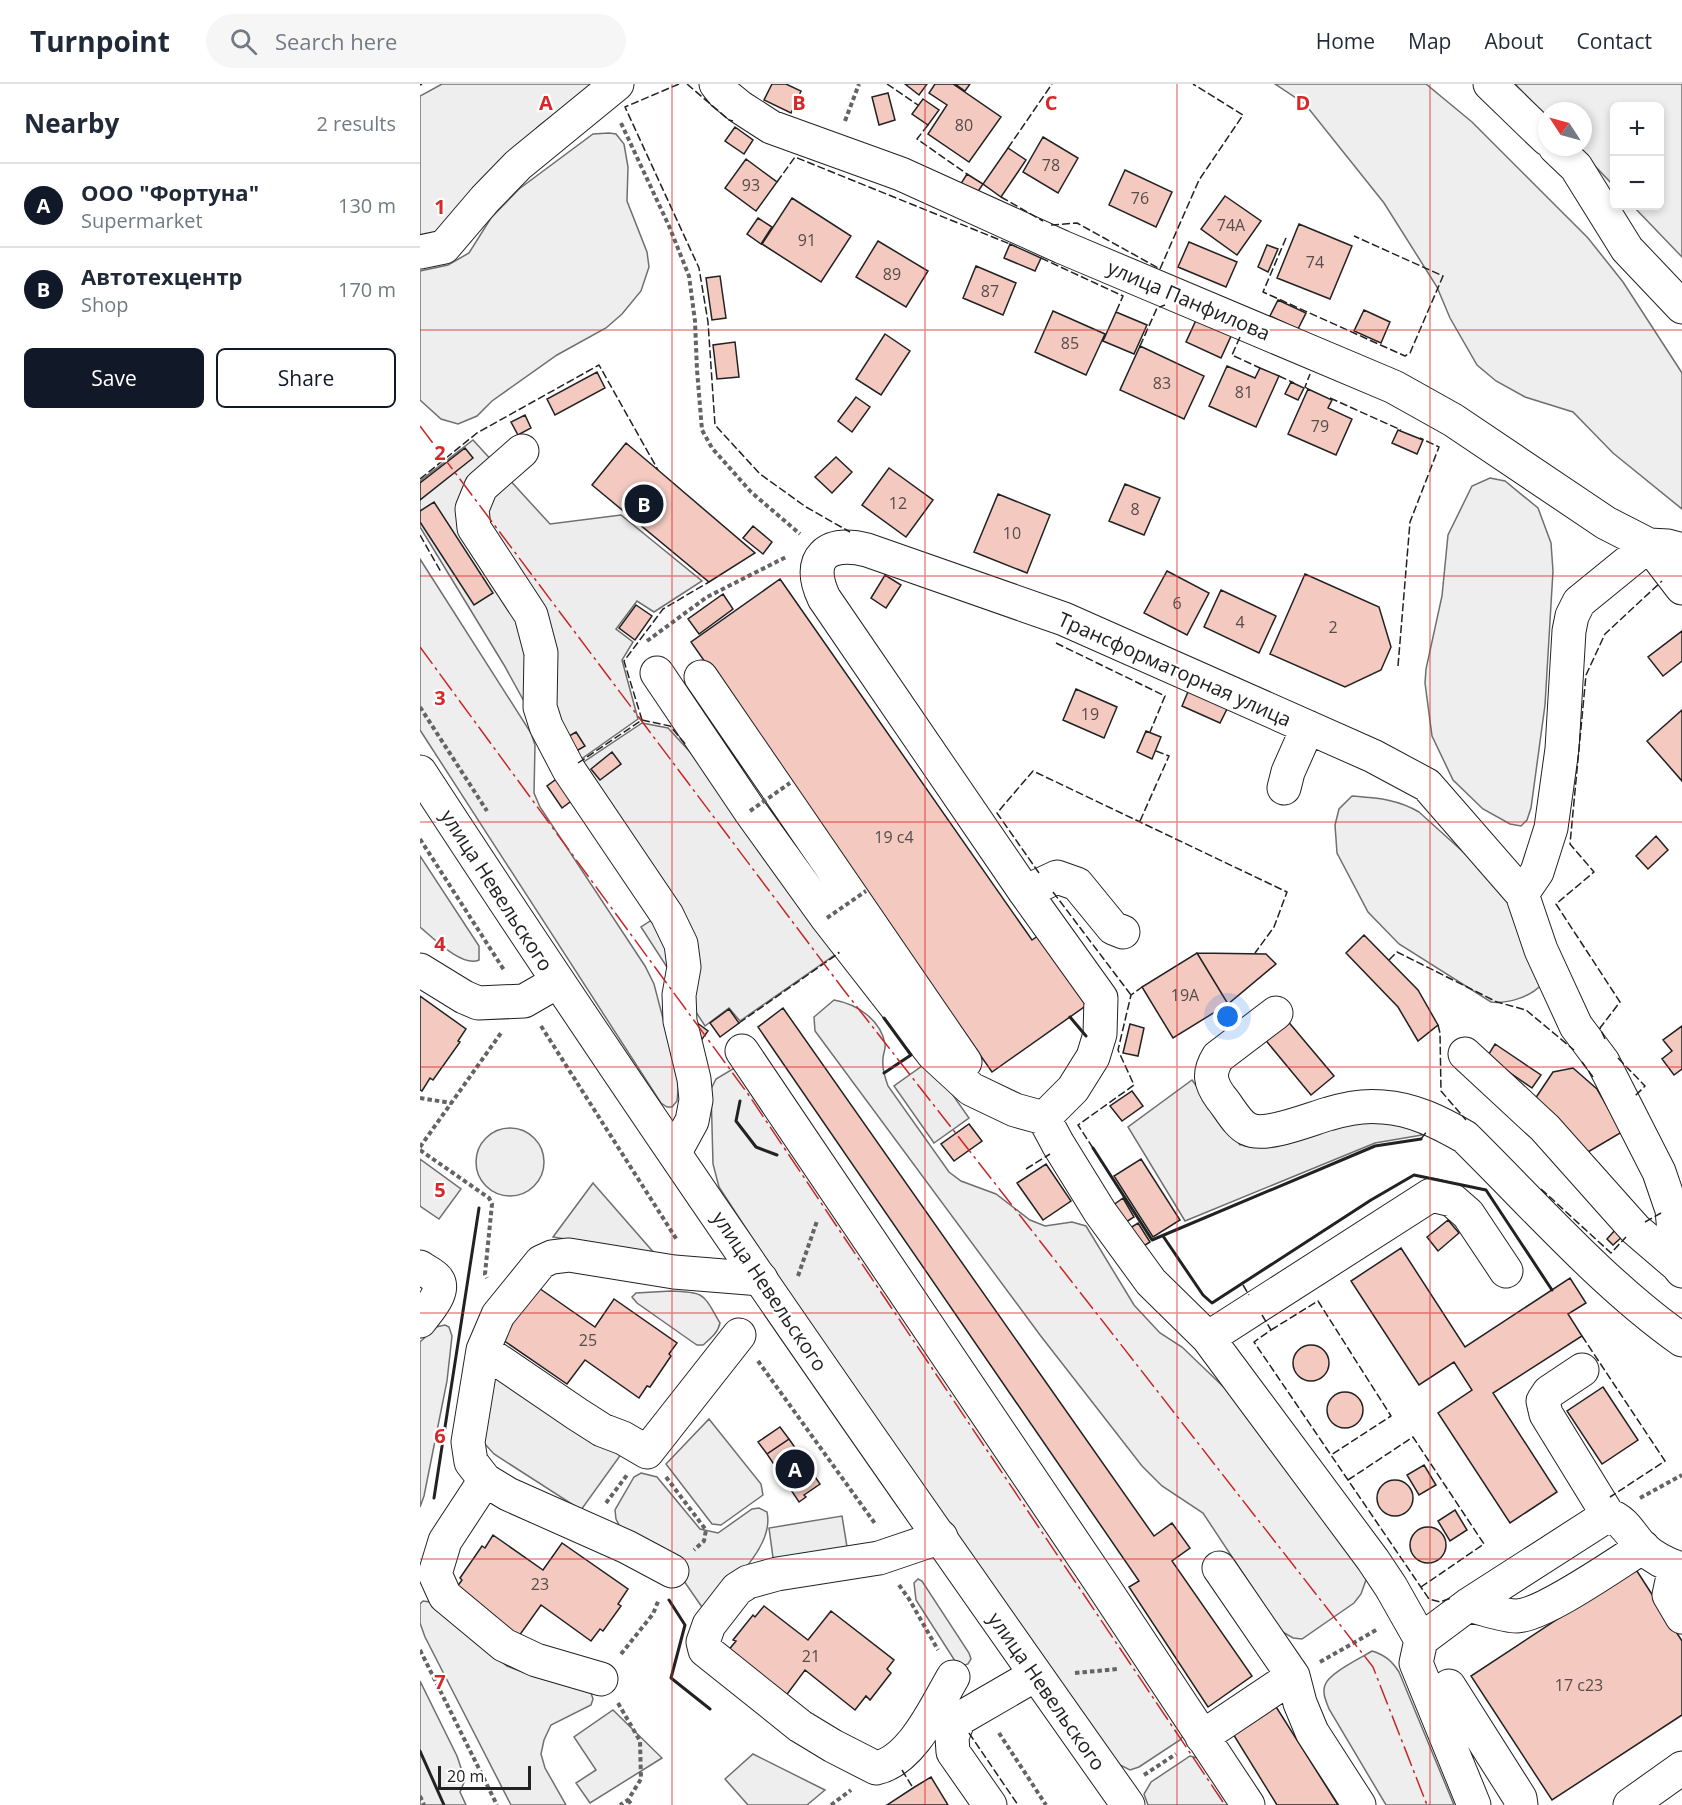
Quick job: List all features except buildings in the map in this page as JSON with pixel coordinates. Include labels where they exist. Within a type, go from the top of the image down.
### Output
[{"type":"street","name":"улица Панфилова","points":[[716,84],[740,107],[771,127],[901,174],[1062,247],[1394,387],[1453,420],[1606,523],[1649,545]]},
{"type":"street","points":[[1490,84],[1538,130]]},
{"type":"street","points":[[420,252],[444,247],[518,165],[613,88]]},
{"type":"street","points":[[1564,156],[1576,167],[1627,249],[1682,307]]},
{"type":"street","points":[[522,451],[481,488],[472,509],[474,528],[531,615],[540,653],[540,707],[546,726],[569,770],[667,915],[681,944],[684,967],[679,995],[680,1021],[694,1079],[696,1100],[692,1121],[675,1152]]},
{"type":"street","points":[[1680,1268],[1672,1210],[1659,1172],[1603,1062],[1576,1026],[1541,950],[1522,894],[1537,872],[1551,828],[1562,749],[1569,631],[1572,616],[1579,602],[1649,545],[1668,546],[1682,550]]},
{"type":"street","points":[[1649,545],[1682,588]]},
{"type":"street","name":"Трансформаторная улица","points":[[825,554],[834,548],[844,547],[867,550],[1054,616],[1373,756],[1427,784],[1522,894]]},
{"type":"street","points":[[825,554],[817,565],[816,583],[824,598],[1024,892],[1101,998],[1100,1034],[1093,1057],[1073,1089],[1044,1118]]},
{"type":"street","points":[[657,673],[750,811],[827,918],[933,1053],[971,1089],[992,1101],[1044,1118],[1100,1212],[1151,1282],[1208,1338],[1373,1560],[1413,1627],[1416,1663],[1474,1805]]},
{"type":"street","points":[[701,677],[992,1101]]},
{"type":"street","points":[[1284,788],[1288,772],[1308,727]]},
{"type":"street","name":"улица Невельского","points":[[420,772],[557,982],[784,1314],[1123,1798]]},
{"type":"street","points":[[1024,892],[1057,877],[1077,884],[1113,928],[1123,932]]},
{"type":"street","points":[[420,970],[478,1003],[524,1001],[557,982]]},
{"type":"street","points":[[1276,1013],[1218,1057],[1212,1065],[1210,1078],[1215,1090],[1242,1125],[1249,1130],[1273,1130],[1330,1113],[1382,1106],[1424,1115],[1443,1124],[1465,1137],[1607,1278],[1651,1318],[1682,1340]]},
{"type":"street","points":[[742,1051],[1248,1805]]},
{"type":"street","points":[[1465,1054],[1545,1128],[1635,1229],[1680,1268]]},
{"type":"street","points":[[1208,1338],[1431,1195],[1452,1200],[1468,1214],[1506,1271]]},
{"type":"street","points":[[672,1571],[627,1547],[508,1494],[485,1480],[471,1462],[468,1442],[483,1350],[498,1316],[512,1296],[541,1262],[552,1257],[569,1255],[674,1272],[761,1279]]},
{"type":"street","points":[[420,1267],[436,1278],[440,1285],[439,1293],[420,1321]]},
{"type":"street","points":[[483,1350],[602,1430],[623,1438],[646,1452],[739,1335]]},
{"type":"street","points":[[1582,1371],[1549,1392],[1543,1401],[1546,1414],[1608,1515],[1618,1518],[1643,1547],[1658,1559],[1678,1568],[1669,1595],[1682,1617]]},
{"type":"street","points":[[485,1480],[445,1541],[435,1574],[445,1596],[504,1645],[536,1660],[601,1679]]},
{"type":"street","points":[[1413,1627],[1468,1605],[1608,1515]]},
{"type":"street","points":[[941,1537],[879,1558],[777,1574],[747,1582],[737,1589],[709,1625],[703,1642],[705,1650],[800,1726],[833,1746],[876,1767],[895,1761],[912,1742],[926,1725],[953,1677]]},
{"type":"street","points":[[1468,1605],[1516,1616],[1527,1614],[1556,1601],[1643,1547]]},
{"type":"street","points":[[1219,1568],[1293,1676],[1300,1703],[1312,1732],[1359,1805]]},
{"type":"street","points":[[990,1805],[953,1752],[952,1737],[959,1719],[1035,1675]]},
{"type":"street","points":[[1202,1737],[1293,1676]]},
{"type":"street","points":[[1449,1686],[1520,1798],[1521,1805]]},
{"type":"street","points":[[1630,1805],[1682,1768]]},
{"type":"street","points":[[1664,1805],[1682,1796]]},
{"type":"path","points":[[837,151],[859,84]]},
{"type":"path","points":[[613,88],[689,276],[695,321],[702,430],[712,448],[751,492],[825,554]]},
{"type":"path","points":[[657,673],[644,651],[646,642],[707,597],[789,556],[825,554]]},
{"type":"path","points":[[750,811],[790,783]]},
{"type":"path","points":[[420,839],[524,1001],[420,1148],[489,1198],[492,1204],[485,1274]]},
{"type":"path","points":[[827,918],[866,891]]},
{"type":"path","points":[[420,1098],[451,1103]]},
{"type":"path","points":[[784,1314],[830,1182]]},
{"type":"path","points":[[601,1679],[653,1614],[672,1571],[704,1541],[706,1530],[646,1452]]},
{"type":"path","points":[[1608,1515],[1682,1474]]},
{"type":"path","points":[[909,1599],[953,1677]]},
{"type":"path","points":[[1293,1676],[1413,1627]]},
{"type":"path","points":[[420,1650],[497,1805]]},
{"type":"path","points":[[1035,1675],[1069,1674],[1155,1665]]},
{"type":"path","points":[[982,1706],[1047,1805]]},
{"type":"path","points":[[620,1805],[628,1800],[641,1779],[640,1741],[625,1713]]},
{"type":"path","points":[[1123,1798],[1202,1737]]},
{"type":"path","points":[[420,1796],[424,1805]]},
{"type":"path","points":[[628,1800],[632,1805]]},
{"type":"shaded area","points":[[442,84],[594,84],[540,125],[496,168],[448,227],[420,240],[420,96]]},
{"type":"shaded area","points":[[1275,84],[1426,84],[1472,122],[1588,238],[1623,282],[1682,373],[1682,509],[1613,453],[1573,412],[1525,397],[1496,381],[1477,365],[1450,318],[1437,287],[1384,203],[1305,104]]},
{"type":"shaded area","points":[[1515,84],[1682,84],[1682,257],[1637,210],[1664,210],[1664,102],[1610,102],[1610,182],[1586,156],[1592,156],[1592,102],[1538,102],[1538,108]]},
{"type":"shaded area","points":[[593,134],[616,134],[624,144],[628,167],[627,201],[647,252],[649,267],[641,291],[622,314],[606,328],[557,355],[492,401],[477,416],[458,424],[441,419],[420,400],[420,271],[448,265],[469,253],[491,218],[519,189]]},
{"type":"shaded area","points":[[473,440],[550,524],[621,515],[702,581],[654,612],[637,601],[616,629],[633,642],[622,660],[638,719],[563,772],[504,665],[420,527],[420,481]]},
{"type":"shaded area","points":[[1490,478],[1505,481],[1538,508],[1551,543],[1553,571],[1545,705],[1531,808],[1527,820],[1521,826],[1510,824],[1483,809],[1453,780],[1432,736],[1425,683],[1442,596],[1448,535],[1472,486]]},
{"type":"shaded area","points":[[420,559],[531,733],[535,745],[534,793],[540,807],[645,966],[654,984],[679,1080],[677,1101],[672,1107],[661,1103],[420,730]]},
{"type":"shaded area","points":[[642,723],[668,728],[691,753],[836,954],[740,1021],[729,1008],[705,1026],[641,927],[653,919],[564,775]]},
{"type":"shaded area","points":[[1352,796],[1395,802],[1419,812],[1502,887],[1542,984],[1537,989],[1518,999],[1491,1002],[1399,944],[1368,912],[1337,853],[1335,825],[1339,809]]},
{"type":"shaded area","points":[[420,856],[479,946],[479,960],[465,960],[457,956],[420,927]]},
{"type":"shaded area","points":[[834,1000],[859,1009],[867,1014],[879,1028],[885,1044],[883,1066],[888,1086],[949,1172],[961,1181],[996,1194],[1030,1220],[1045,1226],[1072,1222],[1086,1226],[1134,1305],[1160,1333],[1182,1347],[1232,1395],[1359,1562],[1366,1580],[1361,1594],[1354,1603],[1302,1639],[1293,1638],[1281,1631],[1203,1513],[1162,1486],[1142,1466],[1040,1335],[815,1031],[814,1017]]},
{"type":"shaded area","points":[[929,1061],[969,1118],[934,1143],[894,1086]]},
{"type":"shaded area","points":[[736,1067],[741,1068],[1183,1736],[1139,1767],[1130,1770],[1118,1764],[792,1299],[719,1187],[713,1164],[711,1089],[716,1079]]},
{"type":"shaded area","points":[[1192,1080],[1240,1145],[1357,1111],[1398,1113],[1422,1135],[1375,1143],[1185,1221],[1128,1127]]},
{"type":"shaded area","points":[[510,1128],[523,1130],[534,1138],[542,1149],[544,1162],[542,1175],[534,1186],[523,1194],[510,1196],[497,1194],[486,1186],[478,1175],[476,1162],[478,1149],[486,1138],[497,1130]]},
{"type":"shaded area","points":[[420,1159],[461,1189],[439,1219],[420,1206]]},
{"type":"shaded area","points":[[593,1183],[655,1254],[553,1237]]},
{"type":"shaded area","points":[[671,1291],[697,1294],[702,1296],[710,1306],[720,1323],[716,1333],[703,1345],[697,1345],[691,1341],[637,1303],[632,1297],[636,1293]]},
{"type":"shaded area","points":[[445,1325],[449,1327],[452,1336],[447,1381],[420,1507],[420,1342],[436,1327]]},
{"type":"shaded area","points":[[491,1365],[622,1453],[581,1510],[494,1454],[484,1443]]},
{"type":"shaded area","points":[[709,1419],[761,1484],[763,1495],[721,1525],[712,1524],[666,1464]]},
{"type":"shaded area","points":[[641,1473],[657,1477],[700,1529],[718,1533],[752,1509],[759,1508],[767,1512],[768,1526],[757,1553],[704,1610],[675,1568],[621,1529],[616,1519],[615,1510],[634,1477]]},
{"type":"shaded area","points":[[842,1516],[848,1553],[774,1565],[769,1528]]},
{"type":"shaded area","points":[[918,1579],[922,1581],[969,1653],[971,1659],[968,1664],[962,1666],[955,1661],[916,1600],[914,1583]]},
{"type":"shaded area","points":[[423,1601],[430,1602],[507,1666],[591,1693],[593,1699],[591,1705],[551,1725],[544,1740],[541,1754],[545,1768],[566,1805],[511,1805],[425,1637],[420,1623],[420,1604]]},
{"type":"shaded area","points":[[1372,1651],[1388,1659],[1399,1672],[1454,1805],[1386,1805],[1329,1709],[1324,1691],[1328,1680]]},
{"type":"shaded area","points":[[420,1681],[457,1756],[465,1780],[460,1792],[466,1805],[420,1805]]},
{"type":"shaded area","points":[[613,1710],[662,1758],[590,1803],[576,1783],[596,1770],[574,1737]]},
{"type":"shaded area","points":[[753,1754],[825,1790],[807,1805],[748,1805],[725,1779]]},
{"type":"shaded area","points":[[1190,1756],[1201,1759],[1232,1805],[1148,1805],[1144,1794],[1151,1782]]},
{"type":"fence","points":[[679,84],[625,107],[699,268],[708,322],[715,425],[760,474],[806,507],[850,532]]},
{"type":"fence","points":[[687,84],[733,121]]},
{"type":"fence","points":[[887,84],[918,105]]},
{"type":"fence","points":[[1008,148],[1052,84]]},
{"type":"fence","points":[[1051,225],[1077,223],[1160,269],[1199,180],[1243,115],[1193,84]]},
{"type":"fence","points":[[928,125],[917,139],[967,174]]},
{"type":"fence","points":[[777,182],[795,157],[1010,244]]},
{"type":"fence","points":[[1001,197],[1043,221]]},
{"type":"fence","points":[[1286,238],[1263,292],[1405,356],[1410,353],[1443,276],[1354,236]]},
{"type":"fence","points":[[1041,258],[1123,296],[1116,312]]},
{"type":"fence","points":[[1140,346],[1157,308],[1165,305]]},
{"type":"fence","points":[[1240,337],[1232,355],[1260,368]]},
{"type":"fence","points":[[420,479],[477,433],[599,365],[658,470]]},
{"type":"fence","points":[[1308,389],[1305,387],[1310,374]]},
{"type":"fence","points":[[1279,376],[1294,383]]},
{"type":"fence","points":[[1330,398],[1401,430]]},
{"type":"fence","points":[[1398,666],[1410,522],[1439,447],[1420,438]]},
{"type":"fence","points":[[420,535],[441,572]]},
{"type":"fence","points":[[1605,1039],[1600,1028],[1620,1002],[1556,904],[1594,872],[1570,844],[1586,675],[1605,634],[1662,581]]},
{"type":"fence","points":[[578,763],[642,720],[624,661],[663,609],[709,582]]},
{"type":"fence","points":[[1056,643],[1165,696],[1150,732]]},
{"type":"fence","points":[[642,720],[670,726],[687,746]]},
{"type":"fence","points":[[1140,821],[1169,756],[1156,751]]},
{"type":"fence","points":[[1039,873],[997,813],[1033,771],[1287,892],[1274,927],[1255,953]]},
{"type":"fence","points":[[1053,892],[1131,995]]},
{"type":"fence","points":[[739,1023],[838,952]]},
{"type":"fence","points":[[1389,960],[1397,952],[1497,1002],[1526,1010],[1574,1050]]},
{"type":"fence","points":[[1093,1148],[1078,1125],[1134,1085],[1118,1050],[1131,995],[1142,987]]},
{"type":"fence","points":[[1438,1025],[1441,1091],[1466,1120]]},
{"type":"fence","points":[[1618,1058],[1645,1086],[1634,1097]]},
{"type":"fence","points":[[1582,1062],[1593,1077]]},
{"type":"fence","points":[[1421,1139],[1427,1131]]},
{"type":"fence","points":[[1026,1169],[1050,1154]]},
{"type":"fence","points":[[1541,1189],[1611,1253],[1626,1237]]},
{"type":"fence","points":[[1645,1222],[1661,1213]]},
{"type":"fence","points":[[1243,1285],[1249,1295]]},
{"type":"fence","points":[[1271,1330],[1318,1301],[1391,1416],[1331,1455]]},
{"type":"fence","points":[[1262,1315],[1271,1330],[1254,1342],[1429,1599],[1440,1602],[1451,1598]]},
{"type":"fence","points":[[1582,1336],[1665,1461],[1610,1497]]},
{"type":"fence","points":[[1348,1480],[1413,1437],[1484,1544],[1421,1587]]},
{"type":"fence","points":[[969,1733],[1018,1805]]},
{"type":"fence","points":[[902,1770],[913,1788]]},
{"type":"wall","points":[[1070,1017],[1086,1036]]},
{"type":"wall","points":[[884,1018],[911,1055],[884,1073]]},
{"type":"wall","points":[[740,1101],[736,1121],[756,1147],[777,1155]]},
{"type":"wall","points":[[1093,1148],[1152,1240],[1375,1146],[1421,1139]]},
{"type":"wall","points":[[1163,1236],[1203,1295],[1212,1303],[1371,1200],[1414,1175],[1486,1190],[1552,1290]]},
{"type":"wall","points":[[434,1498],[479,1208]]},
{"type":"wall","points":[[669,1600],[685,1625],[671,1678],[710,1709]]},
{"type":"wall","points":[[420,1751],[444,1805]]},
{"type":"power","points":[[420,426],[843,989],[1373,1667],[1427,1805]]},
{"type":"power","points":[[420,647],[748,1094],[1225,1805]]},
{"type":"place","name":"Автотехцентр","points":[[644,504]]},
{"type":"place","name":"ООО \"Фортуна\"","points":[[795,1469]]}]
